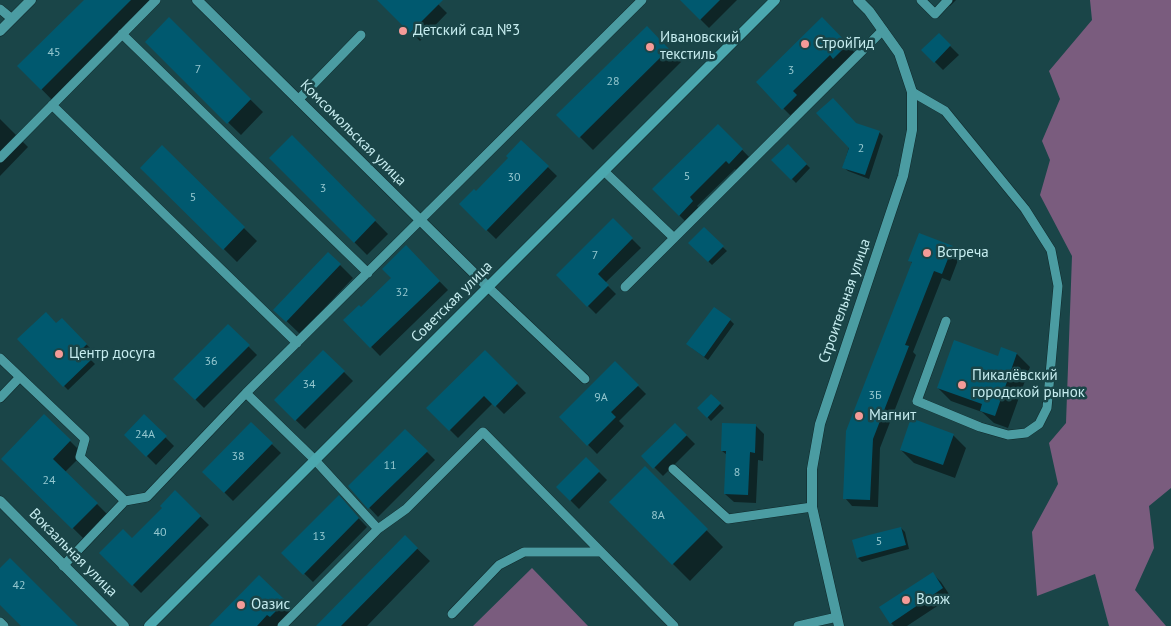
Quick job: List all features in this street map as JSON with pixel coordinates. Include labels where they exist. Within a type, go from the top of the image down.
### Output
[{"type":"street","points":[[0,31],[30,0]]},
{"type":"street","name":"Комсомольская улица","points":[[197,0],[488,287]]},
{"type":"street","name":"Советская улица","points":[[149,626],[775,0]]},
{"type":"street","name":"Строительная улица","points":[[838,622],[812,507],[812,469],[820,424],[903,176],[912,130],[912,92],[899,53],[858,0]]},
{"type":"street","name":"Вокзальная улица","points":[[2,507],[124,626]]},
{"type":"lane","points":[[0,158],[156,0]]},
{"type":"lane","points":[[63,566],[124,501],[148,497],[246,393],[642,0]]},
{"type":"lane","points":[[921,0],[935,14],[948,0]]},
{"type":"lane","points":[[0,9],[12,19]]},
{"type":"lane","points":[[625,287],[883,30]]},
{"type":"lane","points":[[122,34],[368,273]]},
{"type":"lane","points":[[298,100],[361,35]]},
{"type":"lane","points":[[912,92],[945,111],[1025,209],[1051,250],[1058,286],[1047,408],[1039,424],[1026,434],[1008,435],[980,427],[917,401],[946,321]]},
{"type":"lane","points":[[52,105],[297,343]]},
{"type":"lane","points":[[604,171],[674,238]]},
{"type":"lane","points":[[488,287],[585,379]]},
{"type":"lane","points":[[0,358],[85,439],[80,457],[124,501]]},
{"type":"lane","points":[[0,398],[20,378]]},
{"type":"lane","points":[[246,393],[315,460],[378,529]]},
{"type":"lane","points":[[282,626],[378,529],[406,509],[483,432],[674,626]]},
{"type":"lane","points":[[673,469],[728,518],[812,507]]},
{"type":"lane","points":[[452,614],[499,565],[524,552],[600,552]]},
{"type":"lane","points":[[0,622],[4,626]]},
{"type":"lane","points":[[798,626],[838,622]]},
{"type":"shaded area","points":[[1090,0],[1171,0],[1171,488],[1149,506],[1154,548],[1135,590],[1166,626],[1109,626],[1095,574],[1037,596],[1032,532],[1058,484],[1049,443],[1066,423],[1072,256],[1040,195],[1050,160],[1042,141],[1060,99],[1049,71],[1092,20]]},
{"type":"shaded area","points":[[532,568],[588,626],[473,626]]},
{"type":"building","points":[[84,0],[131,0],[41,90],[17,66]]},
{"type":"building","points":[[377,0],[443,0],[410,33]]},
{"type":"building","points":[[680,0],[720,0],[700,20]]},
{"type":"building","points":[[169,17],[251,99],[227,124],[145,42]]},
{"type":"building","points":[[822,17],[848,44],[833,59],[830,55],[793,91],[797,95],[782,110],[756,82]]},
{"type":"building","points":[[647,26],[669,49],[579,138],[556,115]]},
{"type":"building","points":[[939,33],[951,45],[934,63],[921,50]]},
{"type":"building","points":[[833,98],[856,123],[880,131],[865,175],[842,168],[849,148],[816,113]]},
{"type":"building","points":[[718,124],[743,149],[729,164],[726,161],[690,197],[693,201],[679,216],[652,189]]},
{"type":"building","points":[[292,135],[376,220],[354,243],[269,158]]},
{"type":"building","points":[[521,140],[549,166],[486,231],[459,204],[474,189],[476,191],[508,158],[506,156]]},
{"type":"building","points":[[788,144],[807,164],[791,180],[771,160]]},
{"type":"building","points":[[162,145],[245,227],[223,250],[140,168]]},
{"type":"building","points":[[613,218],[633,238],[598,274],[609,285],[587,307],[556,275]]},
{"type":"building","points":[[704,227],[724,246],[708,262],[688,243]]},
{"type":"building","points":[[919,233],[953,246],[942,274],[934,271],[905,345],[909,346],[873,439],[870,500],[843,499],[846,431],[912,262],[908,261]]},
{"type":"building","points":[[406,245],[440,281],[370,348],[343,320],[359,305],[361,307],[391,278],[382,269]]},
{"type":"building","points":[[328,252],[341,264],[286,322],[273,310]]},
{"type":"building","points":[[714,307],[731,319],[704,357],[686,344]]},
{"type":"building","name":"Центр досуга","points":[[46,312],[56,323],[62,318],[87,344],[82,349],[92,359],[63,387],[17,339]]},
{"type":"building","points":[[228,324],[250,345],[195,400],[173,379]]},
{"type":"building","points":[[954,340],[998,356],[1001,347],[1017,353],[995,416],[980,411],[982,404],[937,388]]},
{"type":"building","points":[[323,350],[345,371],[295,421],[274,400]]},
{"type":"building","points":[[485,350],[518,383],[495,407],[484,396],[449,431],[426,408]]},
{"type":"building","points":[[615,361],[639,385],[611,412],[616,417],[587,446],[559,417]]},
{"type":"building","points":[[711,394],[721,403],[707,418],[697,408]]},
{"type":"building","points":[[44,414],[71,440],[53,459],[98,503],[72,529],[1,459]]},
{"type":"building","points":[[144,414],[167,436],[146,457],[124,435]]},
{"type":"building","points":[[911,418],[954,434],[943,465],[900,450]]},
{"type":"building","points":[[251,422],[273,443],[224,493],[202,472]]},
{"type":"building","points":[[675,423],[687,435],[653,469],[641,456]]},
{"type":"building","points":[[722,423],[756,424],[755,453],[750,452],[748,495],[724,494],[726,451],[721,451]]},
{"type":"building","points":[[405,429],[428,451],[368,509],[348,486]]},
{"type":"building","points":[[586,457],[600,471],[570,501],[556,487]]},
{"type":"building","points":[[645,466],[708,529],[672,565],[609,502]]},
{"type":"building","points":[[175,490],[201,516],[132,586],[99,553],[123,529],[132,538],[162,508],[160,506]]},
{"type":"building","points":[[339,495],[359,518],[303,575],[281,553]]},
{"type":"building","points":[[901,527],[906,545],[857,558],[852,540]]},
{"type":"building","points":[[405,535],[418,548],[341,626],[316,626]]},
{"type":"building","points":[[10,558],[78,626],[21,626],[0,605],[0,568]]},
{"type":"building","points":[[933,572],[943,588],[890,624],[879,607]]},
{"type":"building","points":[[259,575],[286,601],[270,617],[267,615],[257,626],[209,626]]},
{"type":"place","name":"Детский сад №3","points":[[403,31]]},
{"type":"place","name":"СтройГид","points":[[805,44]]},
{"type":"place","name":"Ивановский текстиль","points":[[650,47]]},
{"type":"place","name":"Встреча","points":[[927,253]]},
{"type":"place","name":"Центр досуга","points":[[59,354]]},
{"type":"place","name":"Пикалёвский городской рынок","points":[[962,385]]},
{"type":"place","name":"Магнит","points":[[859,416]]},
{"type":"place","name":"Вояж","points":[[906,600]]},
{"type":"place","name":"Оазис","points":[[241,605]]}]
